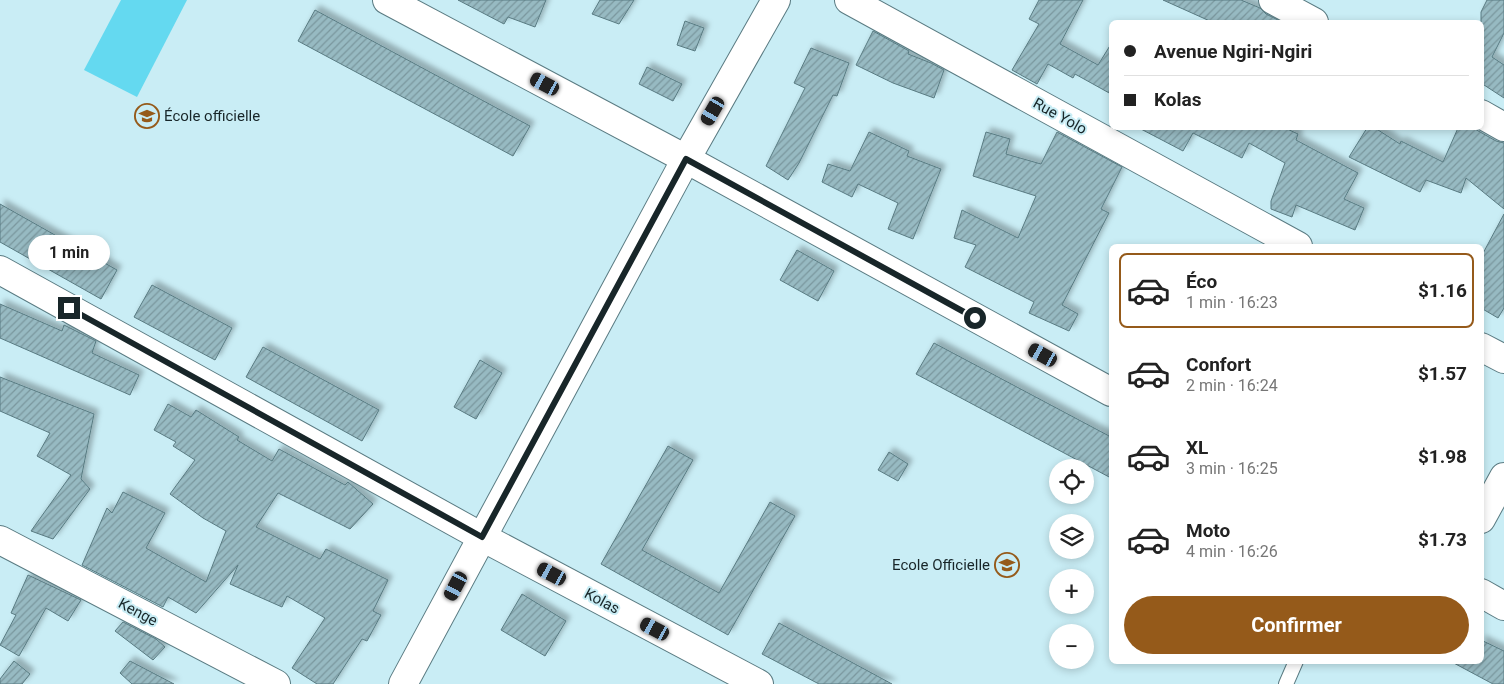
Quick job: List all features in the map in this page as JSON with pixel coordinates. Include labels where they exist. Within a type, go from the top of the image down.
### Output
[{"type":"street","points":[[387,0],[686,159],[1109,391]]},
{"type":"street","points":[[403,684],[686,159],[776,0]]},
{"type":"street","name":"Rue Yolo","points":[[849,0],[1294,244]]},
{"type":"street","points":[[1273,0],[1310,20]]},
{"type":"street","points":[[1484,116],[1504,127]]},
{"type":"street","name":"Kolas","points":[[0,270],[482,537],[758,684]]},
{"type":"street","points":[[1484,348],[1504,359]]},
{"type":"street","points":[[1484,514],[1504,477]]},
{"type":"street","name":"Kenge","points":[[0,540],[276,684]]},
{"type":"street","points":[[1484,595],[1504,606]]},
{"type":"lane","points":[[1286,684],[1295,664]]},
{"type":"shaded area","points":[[121,0],[187,0],[137,97],[84,70]]},
{"type":"building","points":[[458,0],[546,0],[535,27],[508,17],[504,24]]},
{"type":"building","points":[[600,0],[634,0],[619,24],[592,14]]},
{"type":"building","points":[[1039,0],[1083,0],[1060,44],[1098,65],[1109,47],[1109,93],[1075,74],[1073,78],[1048,64],[1037,84],[1012,70],[1039,24],[1029,19]]},
{"type":"building","points":[[1163,0],[1241,0],[1260,8],[1266,14],[1278,20],[1208,20]]},
{"type":"building","points":[[1487,0],[1504,0],[1504,33],[1492,57],[1504,65],[1504,98],[1484,85],[1484,20],[1481,20],[1481,12]]},
{"type":"building","points":[[315,10],[530,126],[513,156],[298,41]]},
{"type":"building","points":[[685,21],[704,28],[695,51],[677,45]]},
{"type":"building","points":[[873,31],[909,51],[908,54],[944,70],[934,98],[893,83],[856,65]]},
{"type":"building","points":[[811,48],[849,63],[837,96],[833,95],[799,163],[788,180],[766,166],[805,88],[794,83]]},
{"type":"building","points":[[647,67],[682,84],[673,101],[639,84]]},
{"type":"building","points":[[1143,130],[1289,130],[1298,134],[1296,140],[1358,173],[1344,199],[1364,208],[1355,230],[1296,205],[1292,217],[1271,209],[1271,201],[1285,163],[1249,143],[1242,158],[1193,133],[1183,151]]},
{"type":"building","points":[[1366,130],[1378,130],[1400,144],[1401,141],[1443,162],[1457,130],[1477,130],[1496,141],[1504,143],[1504,209],[1466,178],[1461,193],[1426,180],[1420,192],[1349,157]]},
{"type":"building","points":[[869,132],[909,151],[907,156],[941,169],[913,239],[888,229],[898,203],[858,184],[852,197],[822,182],[828,164],[850,171]]},
{"type":"building","points":[[986,132],[1010,139],[1006,154],[1041,164],[1057,132],[1122,167],[1101,209],[1109,213],[1062,305],[1078,314],[1069,331],[1029,313],[1034,302],[965,267],[976,245],[954,238],[962,210],[1018,238],[1036,196],[973,176]]},
{"type":"building","points":[[0,204],[117,270],[101,299],[0,242]]},
{"type":"building","points":[[1504,214],[1504,308],[1498,318],[1484,310],[1484,251]]},
{"type":"building","points":[[797,250],[834,271],[818,301],[780,280]]},
{"type":"building","points":[[152,285],[232,328],[215,360],[134,317]]},
{"type":"building","points":[[0,304],[62,331],[64,325],[96,341],[92,353],[139,375],[130,395],[0,338]]},
{"type":"building","points":[[934,343],[1109,436],[1109,477],[1094,469],[1094,459],[1075,459],[916,374]]},
{"type":"building","points":[[263,347],[379,410],[362,441],[246,377]]},
{"type":"building","points":[[480,360],[502,373],[476,419],[454,407]]},
{"type":"building","points":[[0,377],[94,414],[81,479],[90,489],[53,539],[31,531],[71,475],[37,456],[50,433],[0,411]]},
{"type":"building","points":[[168,404],[191,417],[196,410],[239,437],[237,440],[272,461],[279,449],[345,485],[348,482],[373,504],[350,529],[278,493],[256,527],[320,559],[326,549],[388,580],[373,611],[381,615],[367,641],[362,639],[333,684],[317,684],[292,668],[325,618],[287,596],[282,607],[230,584],[238,565],[196,613],[168,597],[163,607],[82,565],[107,508],[112,513],[123,492],[165,513],[146,548],[206,582],[226,531],[203,518],[170,494],[195,460],[173,446],[176,442],[154,430]]},
{"type":"building","points":[[668,446],[693,460],[642,550],[719,593],[770,502],[795,516],[728,635],[601,564]]},
{"type":"building","points":[[889,452],[908,464],[898,481],[878,470]]},
{"type":"building","points":[[28,575],[81,600],[68,621],[46,608],[19,656],[0,645],[16,615],[11,613]]},
{"type":"building","points":[[522,594],[566,621],[545,656],[501,630]]},
{"type":"building","points":[[123,622],[156,639],[165,647],[153,660],[115,631]]},
{"type":"building","points":[[779,623],[892,684],[819,684],[762,654]]},
{"type":"building","points":[[1484,641],[1504,651],[1504,684],[1493,684],[1456,664],[1484,664]]},
{"type":"building","points":[[14,661],[30,674],[22,684],[0,684],[0,679]]},
{"type":"building","points":[[130,661],[174,684],[132,684],[120,673]]},
{"type":"place","name":"École officielle","points":[[147,116]]},
{"type":"place","name":"Ecole Officielle","points":[[1007,565]]},
{"type":"route","points":[[69,308],[482,537],[686,159],[975,318]]}]
